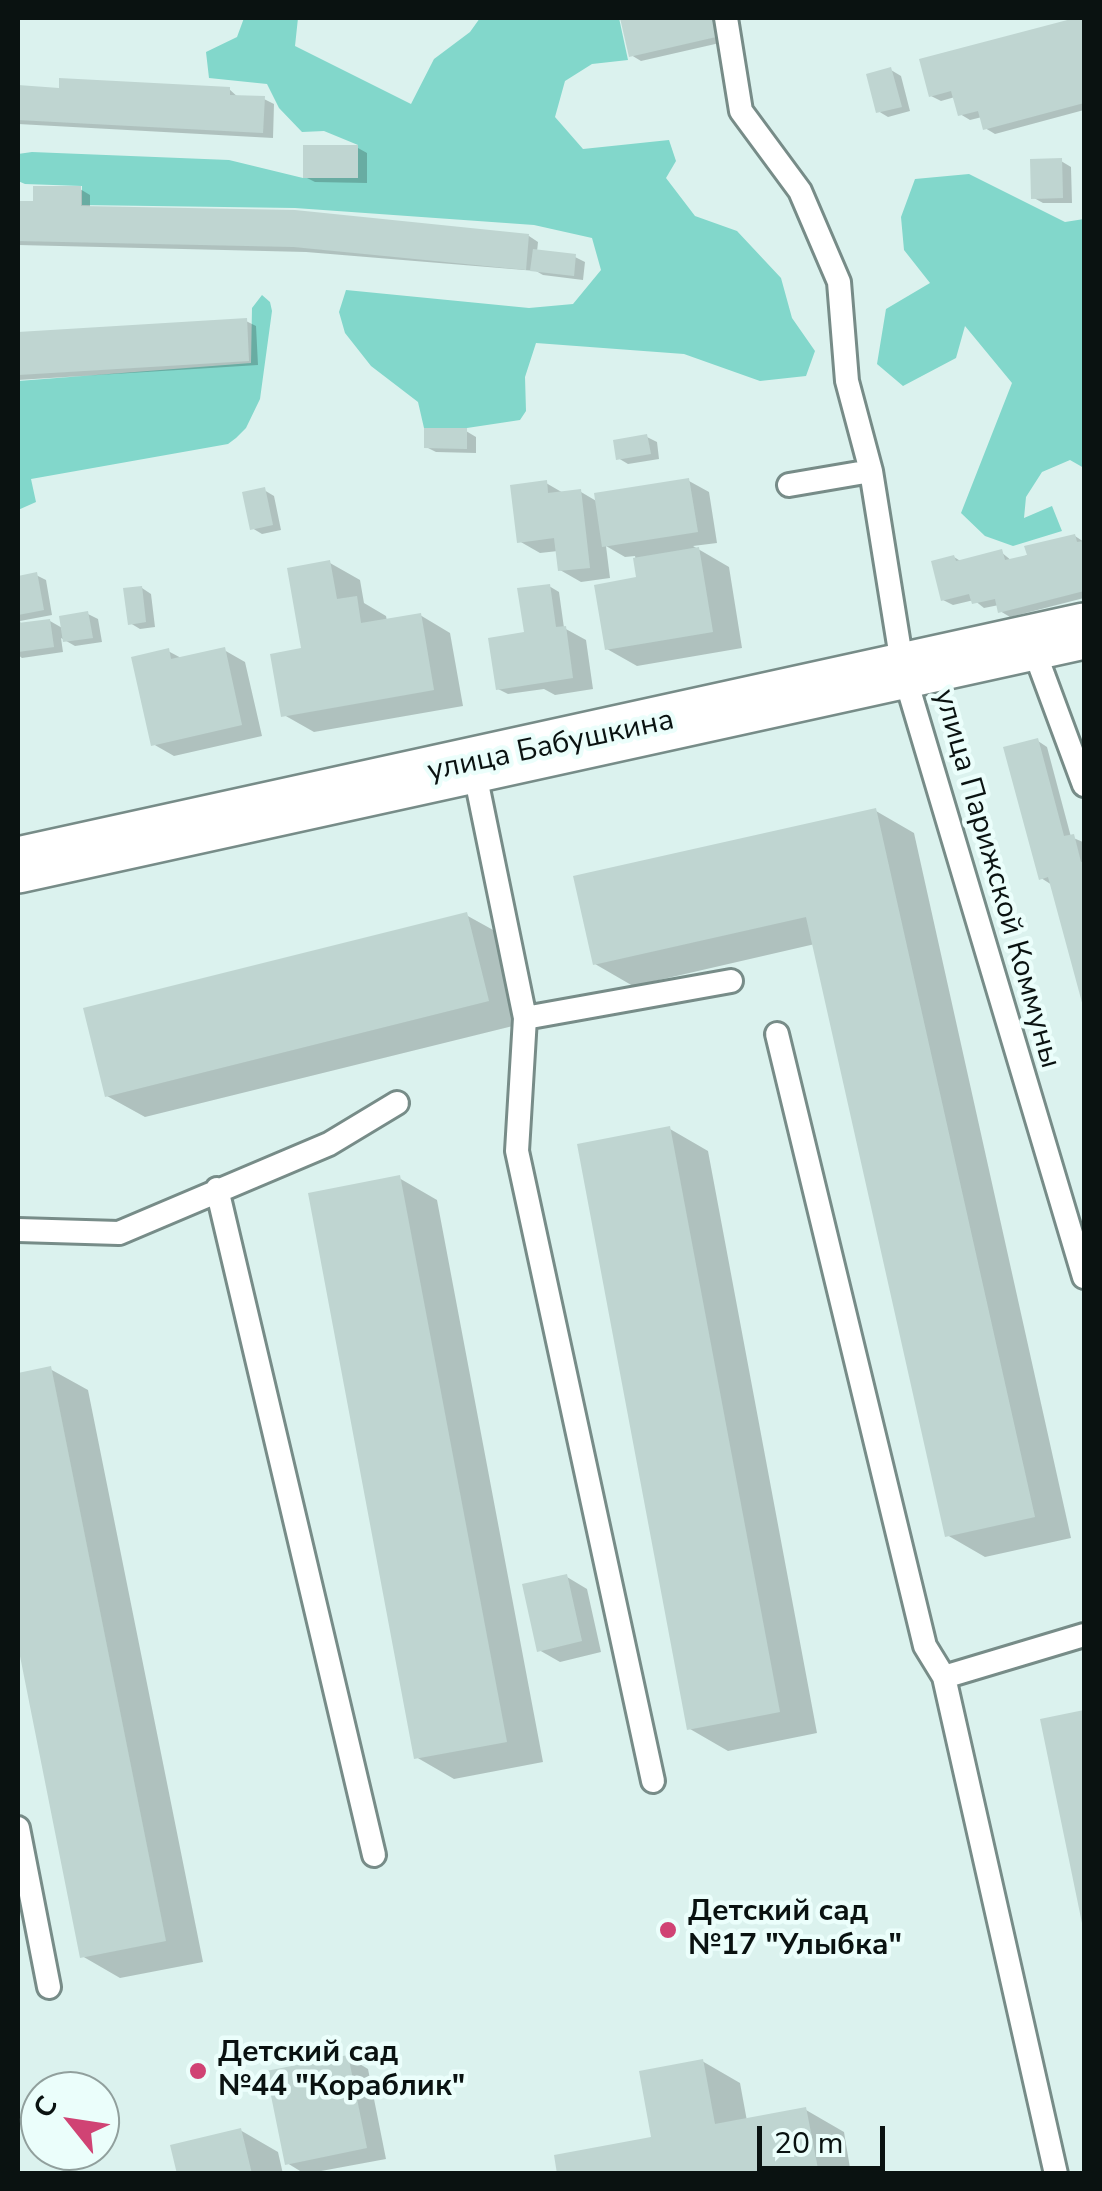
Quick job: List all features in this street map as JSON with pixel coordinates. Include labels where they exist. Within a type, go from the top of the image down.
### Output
[{"type":"street","name":"улица Бабушкина","points":[[18,865],[1084,630]]},
{"type":"lane","name":"улица Парижской Коммуны","points":[[726,18],[742,111],[800,190],[839,282],[848,381],[871,471],[903,670],[1084,1276]]},
{"type":"lane","points":[[789,485],[871,471]]},
{"type":"lane","points":[[1031,642],[1084,785]]},
{"type":"lane","points":[[474,764],[525,1018],[517,1151],[652,1781]]},
{"type":"lane","points":[[525,1018],[731,980]]},
{"type":"lane","points":[[777,1034],[925,1646],[944,1677],[1056,2174]]},
{"type":"lane","points":[[18,1230],[119,1233],[329,1144],[397,1102]]},
{"type":"lane","points":[[217,1190],[374,1855]]},
{"type":"lane","points":[[944,1677],[1084,1635]]},
{"type":"lane","points":[[18,1828],[49,1988]]},
{"type":"green space","points":[[244,18],[298,18],[295,46],[411,104],[434,59],[470,32],[480,18],[619,18],[628,60],[592,64],[565,81],[555,117],[583,149],[669,140],[676,161],[666,178],[695,216],[737,231],[781,278],[792,318],[815,351],[806,376],[760,381],[684,354],[536,343],[525,377],[526,411],[520,420],[467,428],[424,428],[418,402],[371,366],[345,333],[339,312],[346,290],[529,308],[573,304],[601,270],[592,238],[534,225],[295,208],[82,205],[82,186],[18,181],[18,154],[32,152],[229,160],[303,178],[358,178],[358,145],[324,131],[302,132],[279,108],[267,84],[209,78],[206,52],[237,37]]},
{"type":"green space","points":[[969,174],[1065,222],[1084,219],[1084,468],[1070,460],[1042,472],[1026,497],[1024,518],[1052,506],[1062,531],[1013,546],[985,536],[961,513],[1012,383],[965,326],[956,358],[903,386],[877,364],[886,309],[930,283],[904,250],[901,217],[915,179]]},
{"type":"green space","points":[[262,295],[270,302],[272,311],[260,399],[246,428],[236,438],[228,444],[31,479],[36,502],[18,510],[18,381],[251,363],[252,308]]},
{"type":"building","points":[[620,18],[712,18],[716,37],[629,57]]},
{"type":"building","points":[[1084,18],[1084,103],[983,130],[978,111],[958,116],[951,91],[929,97],[919,59]]},
{"type":"building","points":[[891,67],[902,107],[876,113],[866,74]]},
{"type":"building","points":[[59,78],[230,87],[230,95],[265,96],[263,133],[18,120],[18,85],[59,88]]},
{"type":"building","points":[[303,145],[358,145],[358,178],[303,178]]},
{"type":"building","points":[[1062,158],[1063,198],[1031,199],[1030,159]]},
{"type":"building","points":[[33,186],[81,186],[81,206],[295,210],[529,234],[526,270],[294,247],[18,241],[18,201],[33,201]]},
{"type":"building","points":[[533,249],[576,254],[574,276],[530,271]]},
{"type":"building","points":[[247,318],[249,361],[18,375],[18,332]]},
{"type":"building","points":[[424,428],[467,428],[467,449],[424,448]]},
{"type":"building","points":[[647,434],[651,454],[616,460],[613,440]]},
{"type":"building","points":[[689,478],[698,532],[602,547],[594,493]]},
{"type":"building","points":[[547,480],[548,493],[581,489],[590,568],[558,571],[554,538],[517,543],[510,485]]},
{"type":"building","points":[[265,487],[273,525],[250,530],[242,492]]},
{"type":"building","points":[[1075,534],[1077,542],[1084,541],[1084,591],[998,613],[995,599],[972,604],[969,594],[941,601],[931,561],[954,555],[956,561],[1002,549],[1005,560],[1027,555],[1024,546]]},
{"type":"building","points":[[699,547],[713,632],[605,650],[594,585],[636,577],[633,558]]},
{"type":"building","points":[[330,560],[337,599],[357,596],[361,623],[421,613],[434,690],[281,717],[270,654],[301,648],[287,568]]},
{"type":"building","points":[[37,572],[44,610],[18,615],[18,576]]},
{"type":"building","points":[[550,584],[556,627],[566,626],[573,678],[496,690],[488,638],[524,632],[517,588]]},
{"type":"building","points":[[142,586],[146,622],[128,625],[123,588]]},
{"type":"building","points":[[88,611],[93,638],[63,642],[59,616]]},
{"type":"building","points":[[50,619],[54,647],[18,652],[18,623]]},
{"type":"building","points":[[225,647],[242,725],[151,746],[131,657],[169,648],[171,659]]},
{"type":"building","points":[[1038,738],[1064,836],[1074,834],[1081,862],[1084,861],[1084,1010],[1048,877],[1039,880],[1003,747]]},
{"type":"building","points":[[876,808],[1035,1517],[945,1537],[806,917],[593,965],[573,876]]},
{"type":"building","points":[[467,912],[489,1001],[105,1097],[83,1008]]},
{"type":"building","points":[[670,1126],[780,1712],[687,1730],[577,1144]]},
{"type":"building","points":[[400,1175],[507,1742],[414,1759],[308,1193]]},
{"type":"building","points":[[51,1366],[166,1941],[80,1958],[18,1646],[18,1373]]},
{"type":"building","points":[[567,1574],[582,1641],[537,1652],[522,1584]]},
{"type":"building","points":[[1084,1710],[1084,1928],[1083,1928],[1040,1719]]},
{"type":"building","points":[[348,2055],[367,2148],[285,2165],[266,2071]]},
{"type":"building","points":[[703,2059],[715,2124],[806,2107],[819,2174],[557,2174],[554,2155],[651,2137],[639,2071]]},
{"type":"building","points":[[241,2128],[252,2174],[177,2174],[170,2145]]},
{"type":"place","name":"Детский сад №17 \"Улыбка\"","points":[[668,1930]]},
{"type":"place","name":"Детский сад №44 \"Кораблик\"","points":[[198,2071]]}]
